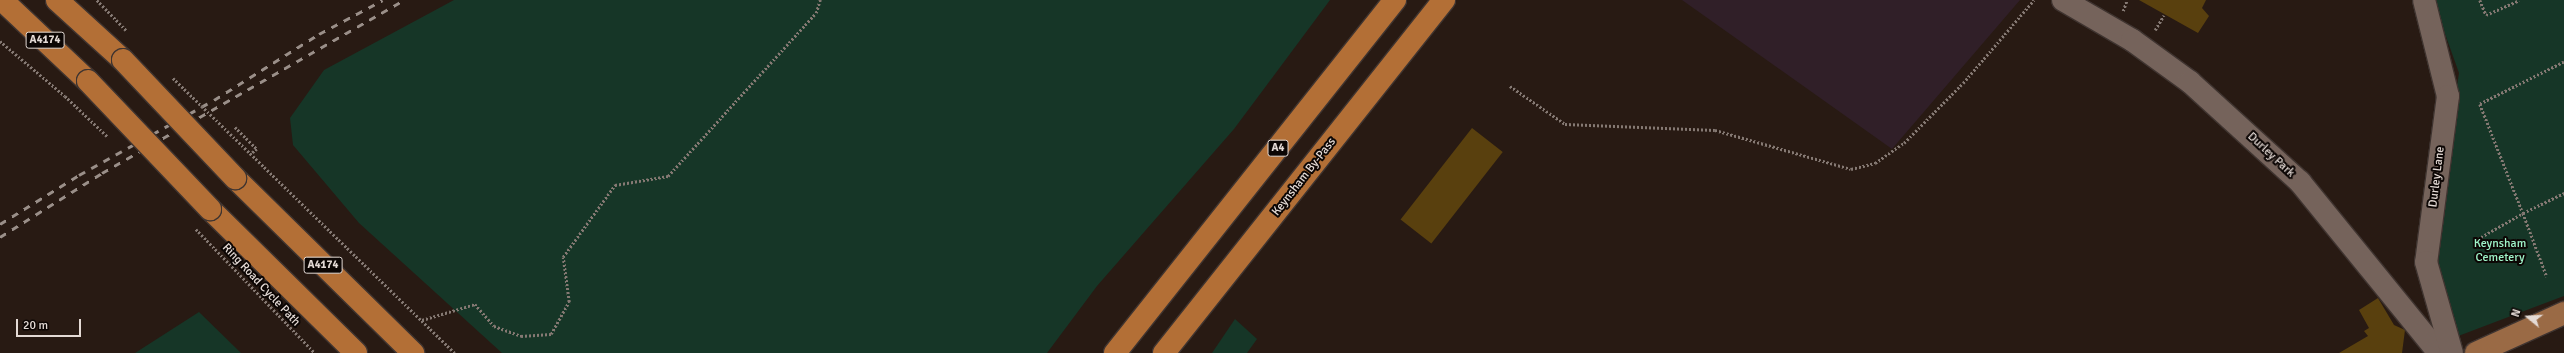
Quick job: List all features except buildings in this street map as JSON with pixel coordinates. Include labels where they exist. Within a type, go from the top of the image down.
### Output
[{"type":"highway","name":"A4174","points":[[2,0],[88,81],[210,209],[356,353]]},
{"type":"highway","name":"A4174","points":[[57,0],[124,60],[235,178],[413,353]]},
{"type":"highway","name":"A4","points":[[1115,353],[1395,0]]},
{"type":"highway","name":"Keynsham By-Pass","points":[[1164,353],[1444,0]]},
{"type":"main road","points":[[2476,353],[2564,313]]},
{"type":"street","name":"Durley Park","points":[[2063,0],[2132,40],[2190,82],[2300,182],[2326,212],[2396,304],[2438,353]]},
{"type":"street","name":"Durley Lane","points":[[2424,0],[2448,96],[2426,262],[2452,353]]},
{"type":"path","points":[[97,0],[128,32]]},
{"type":"path","points":[[422,320],[475,304],[494,326],[521,336],[551,334],[569,302],[564,257],[615,185],[668,176],[816,13],[820,0]]},
{"type":"path","points":[[1510,86],[1565,124],[1715,130],[1851,170],[1875,164],[1904,143],[1963,83],[2034,0]]},
{"type":"path","points":[[2480,0],[2486,15],[2519,0]]},
{"type":"path","points":[[0,41],[65,96]]},
{"type":"path","points":[[2547,277],[2480,104],[2564,62]]},
{"type":"path","points":[[171,76],[455,353]]},
{"type":"path","points":[[235,127],[257,149],[252,155]]},
{"type":"path","points":[[2474,241],[2523,213],[2564,193]]},
{"type":"path","name":"Ring Road Cycle Path","points":[[196,228],[315,353]]},
{"type":"shaded area","points":[[1682,0],[2020,0],[1892,149]]},
{"type":"green space","points":[[454,0],[1330,0],[1234,129],[1097,286],[1047,353],[502,353],[359,223],[293,145],[290,118],[324,70]]},
{"type":"green space","name":"Keynsham Cemetery","points":[[2433,0],[2564,0],[2564,296],[2453,338],[2438,275],[2436,248],[2446,200],[2442,185],[2459,73]]},
{"type":"green space","points":[[199,312],[241,353],[135,353]]},
{"type":"green space","points":[[1235,319],[1257,339],[1247,353],[1212,353]]},
{"type":"railway","points":[[0,224],[79,175],[214,100],[319,34],[383,0]]},
{"type":"railway","points":[[0,237],[102,173],[404,0]]}]
